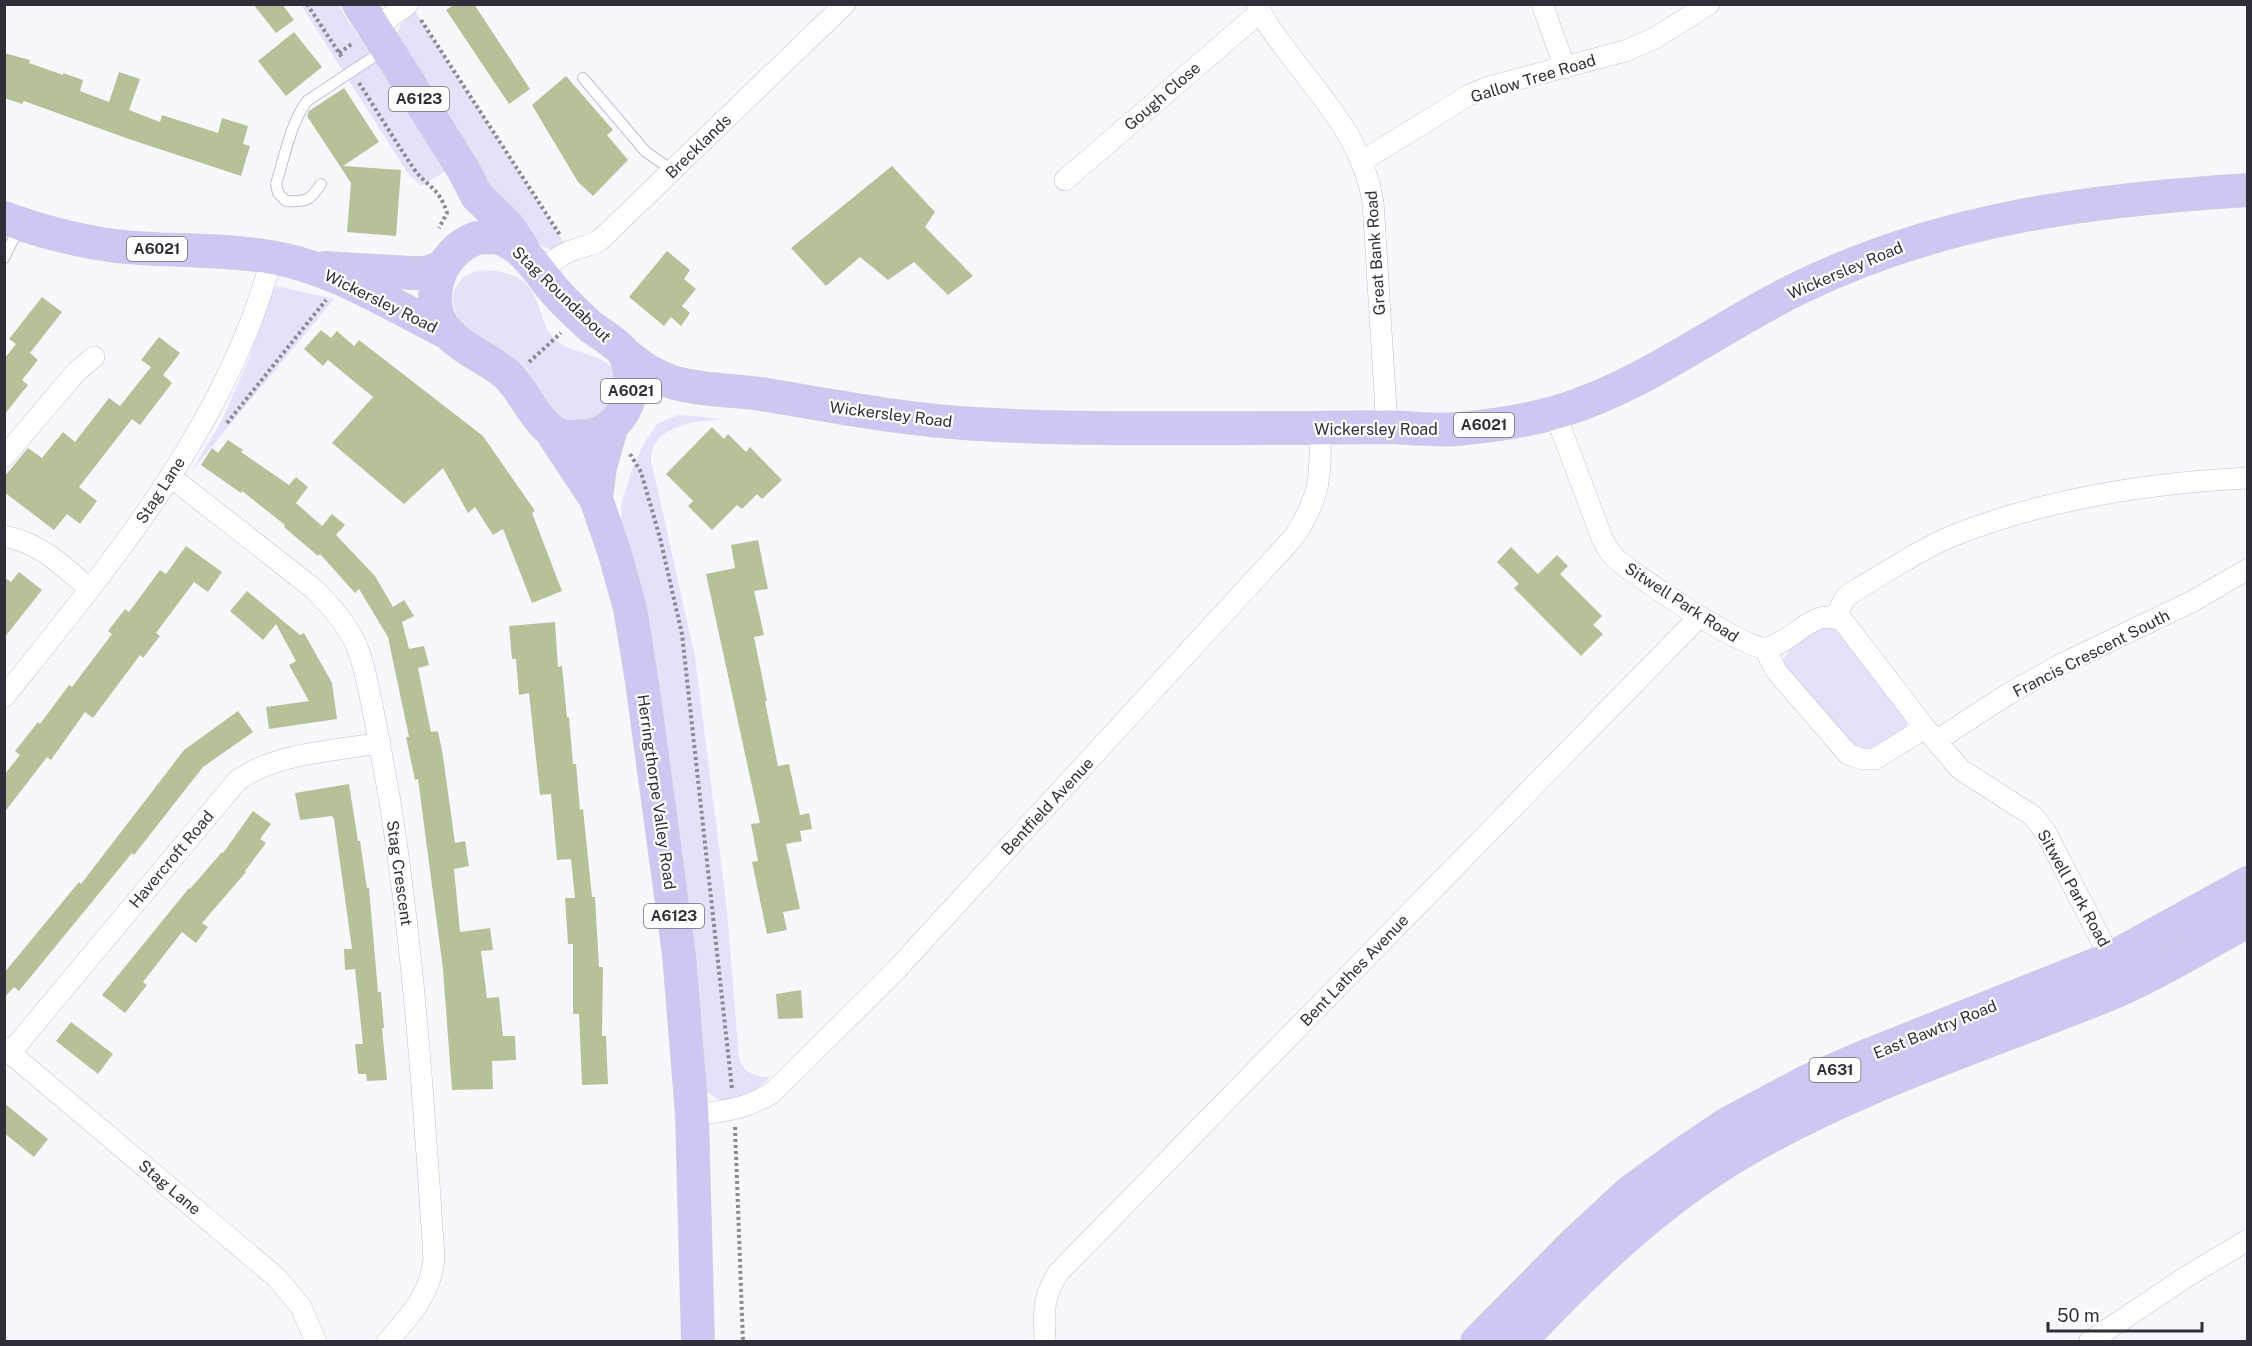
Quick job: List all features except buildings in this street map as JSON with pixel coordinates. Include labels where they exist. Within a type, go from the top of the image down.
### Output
[{"type":"main road","name":"A6123","points":[[374,27],[463,169],[477,196],[507,225],[535,265]]},
{"type":"main road","name":"Wickersley Road","points":[[625,354],[646,372],[677,383],[911,418],[975,424],[1142,429],[1387,427],[1455,429],[1555,413],[1598,398],[1636,381],[1794,290],[1853,263],[1916,240],[1989,221],[2080,205],[2171,195],[2247,190]]},
{"type":"main road","points":[[446,249],[477,196]]},
{"type":"main road","name":"Wickersley Road","points":[[13,221],[78,240],[115,246],[239,253],[272,257],[312,267],[450,334]]},
{"type":"main road","name":"Stag Roundabout","points":[[446,249],[477,238],[495,237],[505,240],[535,265],[561,298],[625,354],[632,385],[629,400],[616,422]]},
{"type":"main road","name":"Wickersley Road","points":[[312,267],[427,273],[446,249]]},
{"type":"main road","name":"A6021","points":[[446,249],[436,286],[434,306],[439,319],[450,334],[508,375],[551,431],[567,437],[598,434],[644,398],[677,383]]},
{"type":"main road","name":"Herringthorpe Valley Road","points":[[596,499],[600,467],[616,422]]},
{"type":"main road","name":"Herringthorpe Valley Road","points":[[551,431],[596,499],[630,608],[642,682],[679,955],[692,1114],[698,1341]]},
{"type":"main road","name":"East Bawtry Road","points":[[1478,1341],[1574,1244],[1630,1192],[1727,1124],[1806,1083],[1869,1055],[2112,958],[2245,890]]},
{"type":"main road","name":"East Bawtry Road","points":[[1519,1341],[1564,1295],[1656,1212],[1703,1176],[1744,1151],[1813,1114],[1887,1081],[2124,988],[2247,921]]},
{"type":"street","name":"Brecklands","points":[[535,265],[553,261],[569,252],[599,241],[845,4]]},
{"type":"street","points":[[1542,4],[1566,68]]},
{"type":"street","name":"Gallow Tree Road","points":[[1362,161],[1469,95],[1489,87],[1624,51],[1655,38],[1709,4]]},
{"type":"street","points":[[374,27],[412,8]]},
{"type":"street","name":"Great Bank Road","points":[[1258,8],[1279,42],[1350,135],[1369,180],[1373,202],[1387,427]]},
{"type":"street","name":"Gough Close","points":[[1065,180],[1258,8]]},
{"type":"street","name":"Stag Lane","points":[[4,696],[90,590],[171,477],[215,400],[239,351],[261,298],[272,257]]},
{"type":"street","points":[[4,457],[77,371],[94,357]]},
{"type":"street","name":"Sitwell Park Road","points":[[1555,413],[1602,538],[1612,555],[1629,569],[1700,616],[1751,646],[1764,648]]},
{"type":"street","name":"Bentfield Avenue","points":[[692,1114],[735,1110],[753,1104],[772,1093],[897,969],[1293,538],[1308,517],[1317,492],[1321,464],[1320,428]]},
{"type":"street","name":"Stag Crescent","points":[[171,477],[331,606],[357,647],[365,672],[380,743],[403,886],[424,1094],[434,1258],[433,1273],[426,1292],[413,1313],[387,1341]]},
{"type":"street","points":[[1931,734],[1875,759],[1862,759],[1848,754],[1777,672],[1764,648],[1782,642],[1822,616],[1835,617],[1846,597],[1943,540],[2013,514],[2136,488],[2203,480],[2247,478]]},
{"type":"street","points":[[4,536],[25,540],[40,548],[90,590]]},
{"type":"street","name":"Francis Crescent South","points":[[1931,734],[2060,665],[2193,601],[2247,569]]},
{"type":"street","name":"Bent Lathes Avenue","points":[[1045,1341],[1044,1304],[1048,1289],[1058,1273],[1700,616]]},
{"type":"street","name":"Sitwell Park Road","points":[[1835,617],[1849,627],[1960,769],[2033,816],[2046,833],[2112,958],[2124,988]]},
{"type":"street","name":"Havercroft Road","points":[[7,1050],[237,781],[251,771],[272,762],[380,743]]},
{"type":"street","name":"Stag Lane","points":[[7,1050],[277,1278],[301,1307],[316,1341]]},
{"type":"street","points":[[2089,1341],[2188,1275],[2247,1240]]},
{"type":"lane","points":[[321,184],[312,197],[302,202],[286,201],[278,193],[276,184],[301,109],[307,101],[351,71],[374,27]]},
{"type":"lane","points":[[583,78],[646,152],[672,170]]},
{"type":"lane","points":[[4,258],[13,221]]},
{"type":"path","points":[[307,4],[416,172],[433,187],[443,200],[447,213],[446,249]]},
{"type":"path","points":[[412,8],[569,252]]},
{"type":"path","points":[[223,429],[341,281]]},
{"type":"path","points":[[508,375],[523,367],[579,315]]},
{"type":"path","points":[[616,422],[641,472],[660,538],[682,634],[735,1110],[743,1341]]},
{"type":"shaded area","points":[[301,5],[338,5],[446,171],[421,186],[407,172]]},
{"type":"shaded area","points":[[415,11],[566,246],[550,249],[540,245],[502,202],[405,58],[399,43],[399,27]]},
{"type":"shaded area","points":[[485,270],[514,276],[527,284],[554,338],[563,345],[606,362],[613,369],[616,379],[614,392],[605,409],[596,417],[579,426],[558,416],[523,367],[458,321],[452,297],[456,287],[462,278]]},
{"type":"shaded area","points":[[276,286],[334,299],[191,472],[222,420],[250,356],[272,291]]},
{"type":"shaded area","points":[[678,415],[725,419],[676,427],[660,438],[654,446],[651,460],[695,657],[727,910],[739,1059],[751,1074],[770,1077],[755,1092],[739,1101],[731,1102],[714,1097],[704,1089],[622,534],[621,505],[632,469],[657,424]]},
{"type":"shaded area","points":[[1825,625],[1835,626],[1906,715],[1905,731],[1873,751],[1855,749],[1782,665],[1794,646]]}]
